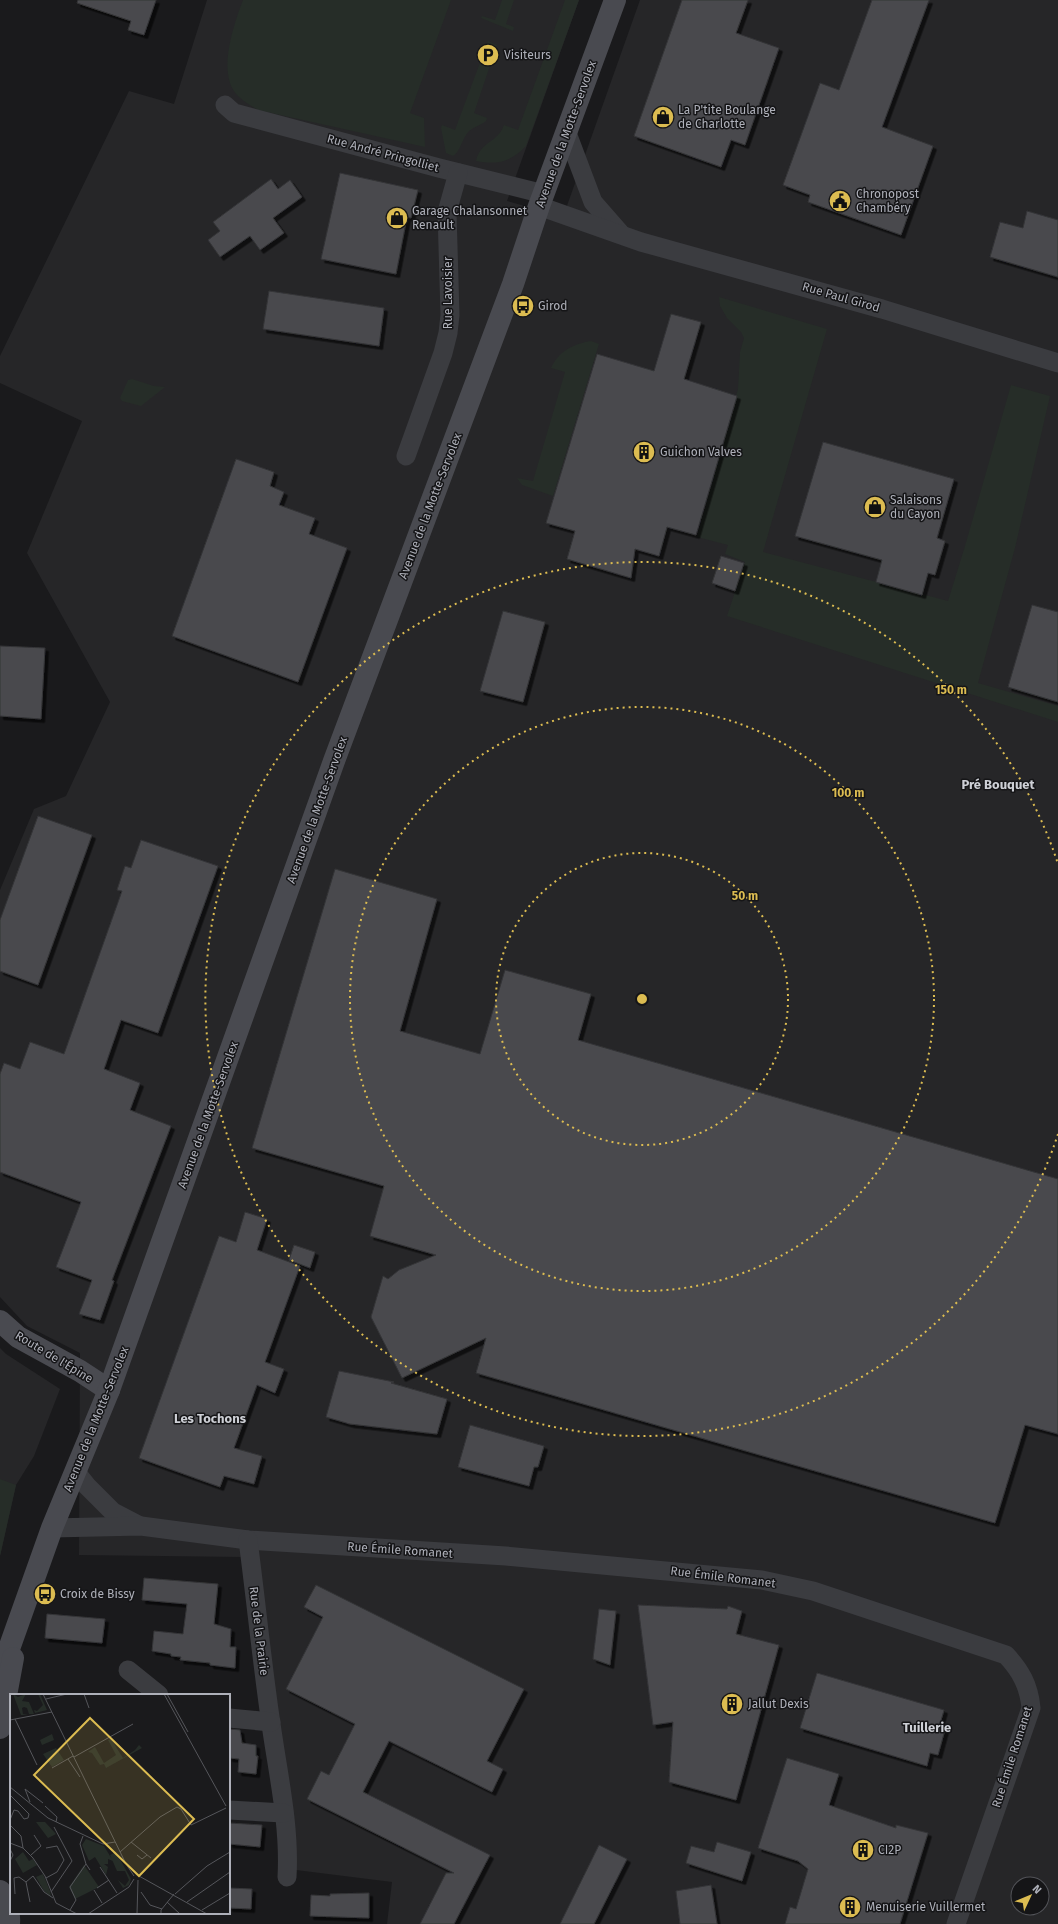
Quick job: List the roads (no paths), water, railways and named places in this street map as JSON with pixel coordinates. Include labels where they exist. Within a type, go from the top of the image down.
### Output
[{"type":"main road","name":"Avenue de la Motte-Servolex","points":[[0,1674],[52,1528],[109,1390],[334,761],[513,284],[541,200],[615,0]]},
{"type":"main road","name":"Route de l'Épine","points":[[0,1321],[18,1337],[80,1371],[109,1390]]},
{"type":"main road","name":"Avenue de la Motte-Servolex","points":[[0,1728],[20,1620]]},
{"type":"main road","points":[[0,1890],[6,1900],[9,1913],[8,1924]]},
{"type":"street","name":"Rue André Pringolliet","points":[[225,105],[234,113],[458,173],[541,200]]},
{"type":"street","points":[[567,133],[593,202],[622,236]]},
{"type":"street","name":"Rue Lavoisier","points":[[406,456],[443,353],[448,333],[450,315],[447,212],[458,173]]},
{"type":"street","name":"Rue Paul Girod","points":[[541,200],[622,236],[889,311],[1058,364]]},
{"type":"street","name":"Rue Émile Romanet","points":[[75,1471],[87,1486],[113,1512],[141,1526]]},
{"type":"street","name":"Rue Émile Romanet","points":[[52,1528],[141,1526],[248,1540],[506,1556],[762,1580],[813,1591],[1006,1655],[1018,1668],[1026,1682],[1030,1694],[1031,1708],[956,1924]]},
{"type":"street","name":"Rue de la Prairie","points":[[248,1540],[284,1812],[288,1855],[287,1877]]},
{"type":"street","points":[[128,1670],[158,1694]]},
{"type":"street","points":[[230,1718],[271,1722]]},
{"type":"street","points":[[230,1810],[284,1812]]},
{"type":"place","name":"Visiteurs","points":[[488,55]]},
{"type":"place","name":"La P'tite Boulange de Charlotte","points":[[663,117]]},
{"type":"place","name":"Chronopost Chambéry","points":[[840,201]]},
{"type":"place","name":"Garage Chalansonnet Renault","points":[[397,218]]},
{"type":"place","name":"Girod","points":[[523,306]]},
{"type":"place","name":"Guichon Valves","points":[[644,452]]},
{"type":"place","name":"Salaisons du Cayon","points":[[875,507]]},
{"type":"place","name":"Croix de Bissy","points":[[45,1594]]},
{"type":"place","name":"Jallut Dexis","points":[[732,1704]]},
{"type":"place","name":"CI2P","points":[[863,1850]]},
{"type":"place","name":"Menuiserie Vuillermet","points":[[850,1907]]},
{"type":"district","name":"Pré Bouquet","points":[[998,784]]},
{"type":"district","name":"Les Tochons","points":[[210,1418]]},
{"type":"district","name":"Tuillerie","points":[[927,1727]]}]
